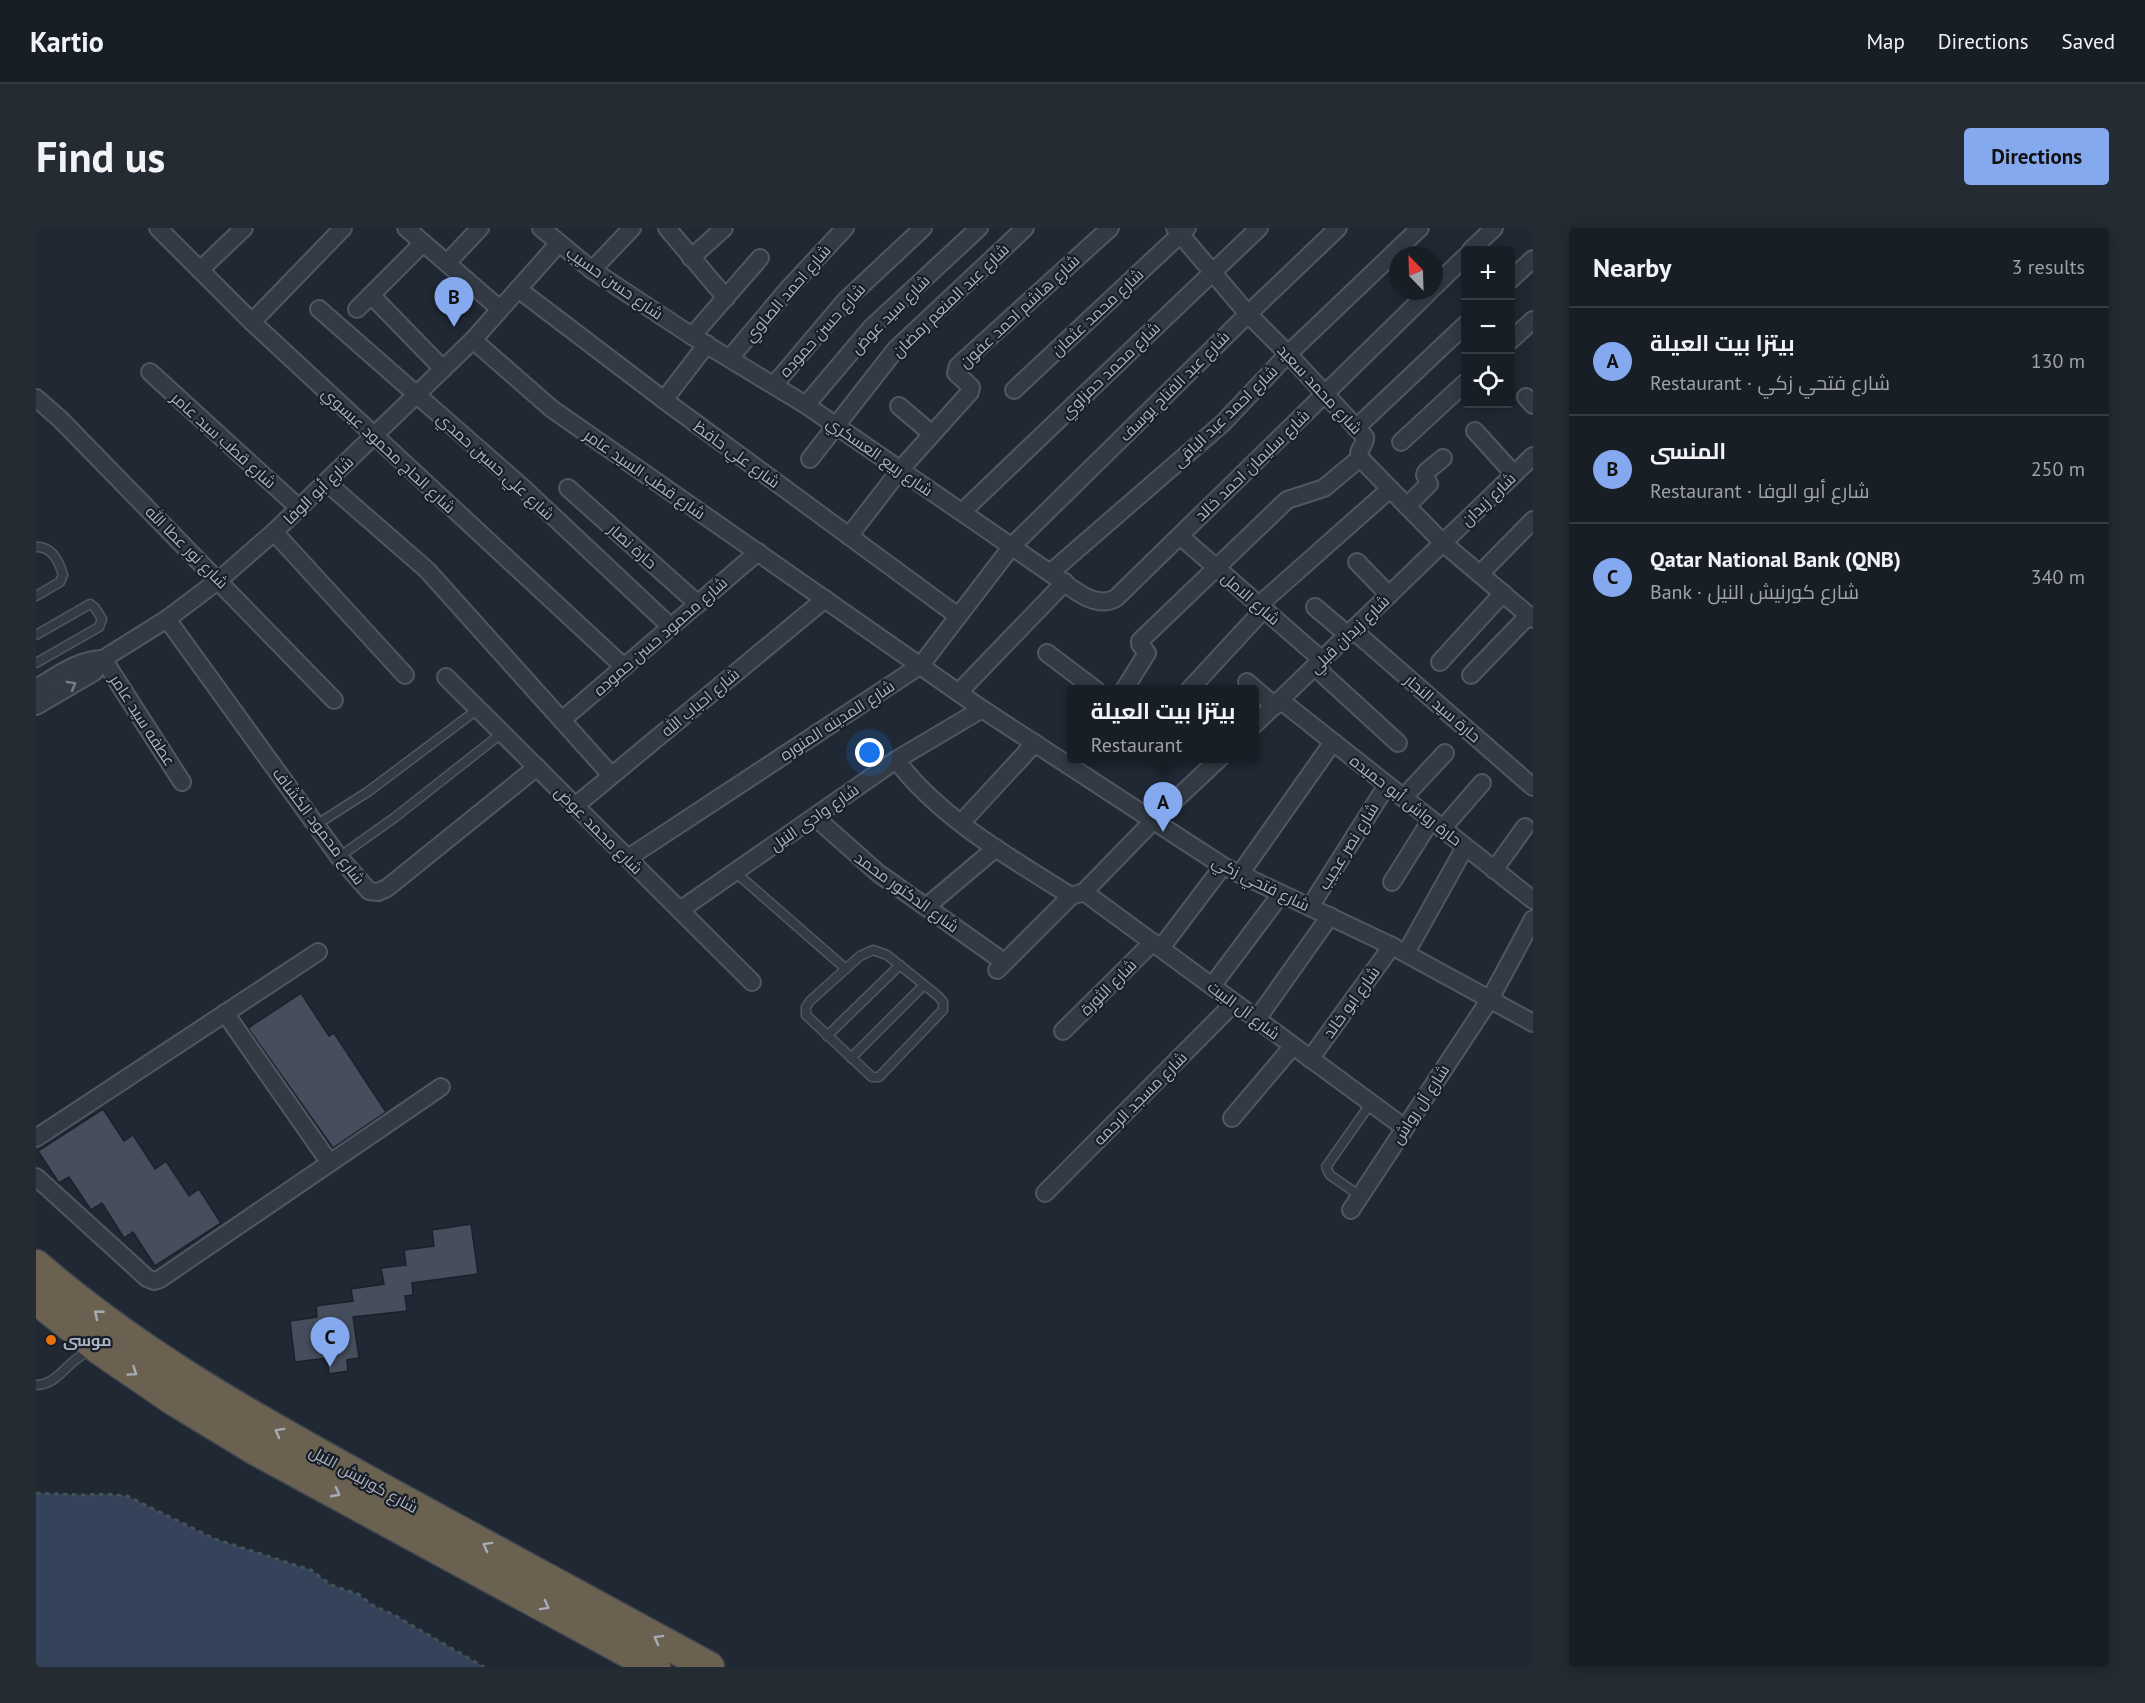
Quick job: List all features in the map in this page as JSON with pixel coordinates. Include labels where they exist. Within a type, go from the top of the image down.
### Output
[{"type":"highway","name":"شارع كورنيش النيل","points":[[36,1265],[124,1334],[189,1378],[266,1425],[709,1667]]},
{"type":"highway","name":"شارع كورنيش النيل","points":[[36,1299],[99,1349],[175,1401],[254,1449],[655,1667]]},
{"type":"street","name":"شارع الحاج محمود عيسوي","points":[[158,228],[252,322],[624,667]]},
{"type":"street","points":[[252,322],[343,228]]},
{"type":"street","points":[[406,228],[500,309]]},
{"type":"street","points":[[447,263],[480,228]]},
{"type":"street","points":[[592,270],[632,228]]},
{"type":"street","points":[[667,228],[726,297]]},
{"type":"street","points":[[691,258],[724,228]]},
{"type":"street","name":"شارع احمد الصاوي","points":[[730,358],[789,288],[845,228]]},
{"type":"street","name":"شارع حسن حموده","points":[[774,385],[846,300],[923,228]]},
{"type":"street","name":"شارع سيد عوض","points":[[806,405],[872,327],[979,228]]},
{"type":"street","name":"شارع عبد المنعم رمضان","points":[[810,459],[896,349],[1025,228]]},
{"type":"street","name":"شارع هاشم احمد عفون","points":[[849,536],[900,470],[971,390],[956,373],[958,366],[1110,228]]},
{"type":"street","name":"شارع محمد حمزاوي","points":[[962,512],[1259,228]]},
{"type":"street","name":"شارع عبد الفتاح يوسف","points":[[1012,546],[1338,228]]},
{"type":"street","name":"شارع احمد عبد الباقى","points":[[1050,573],[1223,423],[1288,354],[1420,228]]},
{"type":"street","points":[[1475,246],[1494,228]]},
{"type":"street","name":"شارع حسن حسيب","points":[[544,229],[592,270],[699,340]]},
{"type":"street","name":"شارع محمد سعيد","points":[[1180,230],[1248,314],[1356,428],[1365,440],[1359,452],[1360,458],[1443,543],[1531,617]]},
{"type":"street","name":"شارع محمد عثمان","points":[[1014,390],[1180,230]]},
{"type":"street","points":[[200,270],[235,231]]},
{"type":"street","points":[[357,309],[423,243]]},
{"type":"street","name":"شارع أبو الوفا","points":[[36,706],[94,672],[103,659],[167,619],[219,580],[274,532],[473,340],[558,243]]},
{"type":"street","points":[[664,400],[726,297],[760,258]]},
{"type":"street","points":[[1515,275],[1533,259]]},
{"type":"street","points":[[1443,278],[1461,261]]},
{"type":"street","name":"شارع علي حافظ","points":[[518,289],[664,400],[958,616]]},
{"type":"street","points":[[371,295],[443,369]]},
{"type":"street","name":"شارع سليمان احمد خالد","points":[[1065,582],[1091,600],[1100,603],[1108,603],[1116,598],[1421,300]]},
{"type":"street","name":"شارع علي حسين حمدي","points":[[319,309],[522,487],[671,627]]},
{"type":"street","points":[[1515,336],[1533,320]]},
{"type":"street","points":[[1356,428],[1461,329]]},
{"type":"street","name":"شارع قطب السيد عامر","points":[[473,340],[552,409],[825,598]]},
{"type":"street","name":"شارع ربيع العسكري","points":[[699,340],[806,405],[1065,582]]},
{"type":"street","name":"شارع قطب سيد عامر","points":[[150,372],[299,508]]},
{"type":"street","points":[[1401,442],[1461,387]]},
{"type":"street","name":"شارع نور عطا الله","points":[[36,398],[60,419],[219,580],[334,700]]},
{"type":"street","points":[[899,406],[932,434]]},
{"type":"street","points":[[1475,431],[1514,474]]},
{"type":"street","name":"شارع زيدان","points":[[1443,543],[1533,456]]},
{"type":"street","points":[[1127,685],[1148,653],[1140,641],[1287,500],[1324,488],[1360,458]]},
{"type":"street","points":[[1407,506],[1430,484],[1425,475],[1426,472],[1443,458]]},
{"type":"street","points":[[326,482],[426,570],[611,776]]},
{"type":"street","name":"حارة نصار","points":[[568,488],[698,604]]},
{"type":"street","points":[[1193,685],[1261,607],[1390,489]]},
{"type":"street","points":[[1480,574],[1533,520]]},
{"type":"street","points":[[274,532],[405,675]]},
{"type":"street","name":"شارع الامل","points":[[1180,536],[1261,607],[1398,743]]},
{"type":"street","name":"شارع زيدان قبلي","points":[[1259,720],[1443,543]]},
{"type":"street","name":"شارع المدينه المنوره","points":[[628,858],[921,665],[1012,546]]},
{"type":"street","name":"شارع محمود حسن حموده","points":[[562,720],[758,552]]},
{"type":"street","points":[[1357,562],[1389,595]]},
{"type":"street","points":[[959,692],[1065,582]]},
{"type":"street","points":[[1440,662],[1503,593]]},
{"type":"street","name":"شارع فتحي زكي","points":[[825,598],[982,709],[1035,744],[1067,759]]},
{"type":"street","name":"شارع احباب الله","points":[[575,806],[825,598]]},
{"type":"street","name":"حارة سيد النجار","points":[[1315,607],[1350,633],[1533,787]]},
{"type":"street","points":[[1471,675],[1531,617]]},
{"type":"street","name":"شارع محمود الكشاف","points":[[167,619],[339,857],[369,891],[378,892],[387,888],[537,768]]},
{"type":"street","points":[[1047,653],[1089,685]]},
{"type":"street","name":"شارع أبو الوفا","points":[[36,688],[79,663],[103,659]]},
{"type":"street","name":"عطفه سيد عامر","points":[[103,659],[182,782]]},
{"type":"street","name":"شارع محمد عوض","points":[[446,677],[752,982]]},
{"type":"street","name":"حارة رواش أبو حميده","points":[[1247,682],[1251,685]]},
{"type":"street","name":"حارة رواش أبو حميده","points":[[1259,690],[1333,742],[1533,900]]},
{"type":"street","name":"شارع وادى النيل","points":[[680,910],[896,760],[982,709]]},
{"type":"street","points":[[1239,874],[1333,742]]},
{"type":"street","points":[[961,823],[1035,744]]},
{"type":"street","points":[[1403,798],[1445,753]]},
{"type":"street","name":"شارع آل البيت","points":[[896,760],[911,780],[961,823],[996,848],[1077,894],[1157,945],[1405,1128]]},
{"type":"street","name":"شارع فتحي زكي","points":[[1076,763],[1153,821],[1223,867],[1399,949],[1533,1023]]},
{"type":"street","points":[[1077,894],[1216,763]]},
{"type":"street","points":[[1392,882],[1436,824],[1482,783]]},
{"type":"street","name":"شارع نصر عجيب","points":[[1310,907],[1387,785]]},
{"type":"street","name":"شارع الدكتور محمد","points":[[815,817],[878,873],[926,907],[1000,966],[1077,894]]},
{"type":"street","points":[[1494,870],[1525,827]]},
{"type":"street","name":"شارع ابو خالد","points":[[1310,1059],[1399,949],[1465,847]]},
{"type":"street","points":[[926,907],[996,848]]},
{"type":"street","name":"شارع الثورة","points":[[1063,1031],[1157,945],[1223,867]]},
{"type":"street","points":[[1212,986],[1281,894]]},
{"type":"street","points":[[1257,1019],[1330,916]]},
{"type":"street","points":[[1490,999],[1533,920]]},
{"type":"street","points":[[36,1138],[318,952]]},
{"type":"street","name":"شارع آل رواش","points":[[1355,1203],[1490,999]]},
{"type":"street","name":"شارع مسجد الرحمه","points":[[1045,1192],[1234,1003]]},
{"type":"street","points":[[225,1013],[330,1163]]},
{"type":"street","points":[[1232,1118],[1293,1046]]},
{"type":"street","points":[[36,1177],[147,1278],[154,1281],[160,1280],[441,1087]]},
{"type":"lane","points":[[36,547],[47,548],[53,554],[63,575],[60,582],[36,596]]},
{"type":"lane","points":[[36,635],[90,604],[102,620],[99,627],[36,663]]},
{"type":"lane","points":[[316,825],[386,779],[478,709]]},
{"type":"lane","points":[[339,857],[394,818],[502,733]]},
{"type":"lane","points":[[735,872],[846,969]]},
{"type":"lane","points":[[880,951],[900,965],[943,1002],[943,1010],[879,1077],[872,1077],[806,1015],[806,1007],[866,952],[880,951]]},
{"type":"lane","points":[[827,1036],[900,965]]},
{"type":"lane","points":[[851,1058],[924,985]]},
{"type":"lane","points":[[1355,1203],[1326,1167],[1371,1103]]},
{"type":"lane","points":[[36,1385],[52,1382],[75,1359],[99,1349]]},
{"type":"path","points":[[36,1493],[127,1496],[215,1539],[311,1570],[331,1586],[358,1594],[372,1605],[396,1616],[484,1667]]},
{"type":"water","points":[[36,1493],[127,1496],[215,1539],[311,1570],[331,1585],[358,1594],[372,1605],[396,1616],[484,1667],[36,1667]]},
{"type":"building","points":[[301,993],[329,1036],[334,1033],[386,1112],[333,1148],[248,1028]]},
{"type":"building","points":[[103,1109],[124,1141],[133,1135],[155,1169],[166,1161],[189,1196],[199,1189],[221,1223],[155,1266],[133,1232],[124,1238],[102,1203],[91,1210],[69,1177],[59,1183],[38,1151]]},
{"type":"building","points":[[471,1224],[478,1274],[412,1283],[413,1295],[405,1296],[407,1311],[353,1317],[359,1358],[347,1360],[348,1371],[329,1374],[327,1358],[295,1362],[290,1321],[317,1317],[316,1306],[353,1301],[351,1289],[384,1284],[381,1268],[406,1265],[404,1250],[434,1246],[432,1230]]},
{"type":"place","name":"المنسى","points":[[454,327]]},
{"type":"place","name":"بيتزا بيت العيلة","points":[[1163,832]]},
{"type":"place","name":"موسى","points":[[51,1340]]},
{"type":"place","name":"Qatar National Bank (QNB)","points":[[330,1367]]}]
